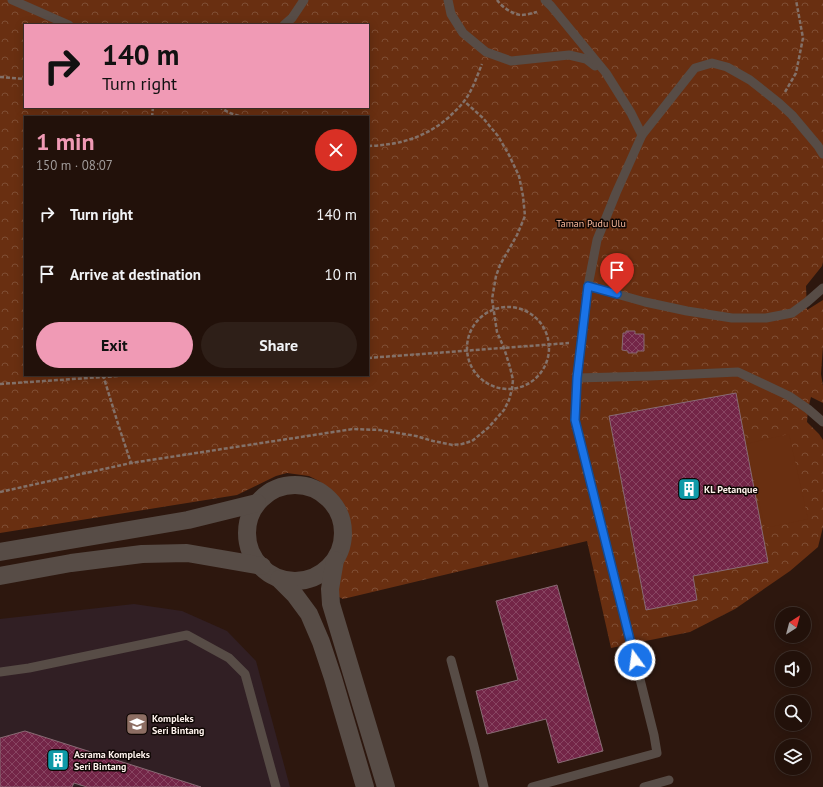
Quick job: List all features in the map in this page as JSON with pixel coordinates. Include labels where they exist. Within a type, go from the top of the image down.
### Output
[{"type":"street","points":[[364,787],[334,678],[309,614],[295,595],[279,578],[255,560],[248,546],[246,531],[249,516],[257,503],[269,492],[284,485],[301,484],[316,489],[330,499],[339,512],[343,528],[342,545],[335,560],[330,589],[331,604],[386,787]]},
{"type":"street","points":[[0,552],[188,520],[257,503]]},
{"type":"street","points":[[0,576],[71,563],[142,554],[187,553],[262,566]]},
{"type":"street","points":[[279,578],[295,581],[310,579],[324,571],[335,560]]},
{"type":"lane","points":[[12,0],[67,24]]},
{"type":"lane","points":[[285,24],[292,18],[304,0]]},
{"type":"lane","points":[[448,0],[451,14],[463,33],[486,52],[511,61],[569,55],[586,59],[606,73]]},
{"type":"lane","points":[[547,2],[606,73],[632,113],[642,135]]},
{"type":"lane","points":[[532,787],[657,753],[652,727],[575,420],[577,378],[588,286],[597,240],[642,135],[695,68],[712,63],[728,67],[750,80],[779,103],[792,115],[823,154]]},
{"type":"lane","points":[[588,286],[645,302],[687,311],[732,318],[766,318],[792,312],[807,302],[823,288]]},
{"type":"lane","points":[[577,378],[738,372],[788,396],[808,409],[823,422]]},
{"type":"lane","points":[[0,672],[37,666],[187,635],[229,658],[245,674],[276,787]]},
{"type":"lane","points":[[451,660],[484,787]]},
{"type":"lane","points":[[644,787],[670,780]]},
{"type":"path","points":[[497,0],[501,5],[522,15],[536,12],[545,8],[547,2]]},
{"type":"path","points":[[779,103],[796,73],[803,38],[796,0]]},
{"type":"path","points":[[369,146],[412,139],[443,122],[464,101],[472,88],[486,52]]},
{"type":"path","points":[[0,77],[24,79]]},
{"type":"path","points":[[0,492],[131,463],[353,429],[380,430],[416,436],[433,442],[453,445],[472,441],[480,435],[504,410],[512,389],[513,380],[504,348],[497,332],[492,300],[496,276],[525,216],[519,176],[509,155],[498,136],[483,118],[464,101]]},
{"type":"path","points":[[221,108],[239,116]]},
{"type":"path","points":[[504,307],[518,309],[531,315],[541,325],[547,338],[549,352],[545,365],[537,377],[525,385],[512,389],[497,388],[485,382],[474,372],[468,359],[467,344],[470,331],[479,319],[494,309],[504,307]]},
{"type":"path","points":[[369,358],[582,342]]},
{"type":"path","points":[[0,384],[103,376],[131,463]]},
{"type":"shaded area","name":"Kompleks Seri Bintang","points":[[134,604],[182,611],[227,631],[256,661],[290,787],[0,787],[0,619]]},
{"type":"green space","name":"Taman Pudu Ulu","points":[[0,0],[823,0],[823,262],[822,266],[806,286],[807,310],[823,300],[823,346],[821,374],[823,403],[811,397],[807,422],[823,440],[823,527],[818,547],[790,571],[735,609],[690,632],[611,648],[587,541],[343,599],[337,596],[340,561],[348,537],[349,524],[345,511],[331,490],[309,476],[287,473],[276,476],[237,495],[0,533]]},
{"type":"green space","points":[[789,434],[808,519],[765,528],[746,444]]},
{"type":"building","points":[[626,331],[635,331],[635,334],[644,334],[644,351],[628,353],[628,351],[622,350],[623,333],[626,333]]},
{"type":"building","name":"KL Petanque","points":[[736,393],[768,562],[693,576],[697,600],[646,610],[609,416]]},
{"type":"building","points":[[557,585],[603,751],[558,763],[546,719],[487,734],[476,691],[518,680],[496,601]]},
{"type":"building","name":"Asrama Kompleks Seri Bintang","points":[[25,731],[201,787],[87,787],[74,783],[72,787],[0,787],[0,738]]},
{"type":"place","name":"KL Petanque","points":[[689,489]]},
{"type":"place","name":"Kompleks Seri Bintang","points":[[137,724]]},
{"type":"place","name":"Asrama Kompleks Seri Bintang","points":[[58,760]]},
{"type":"route","points":[[617,294],[588,286],[577,378],[575,420],[635,660]]}]
